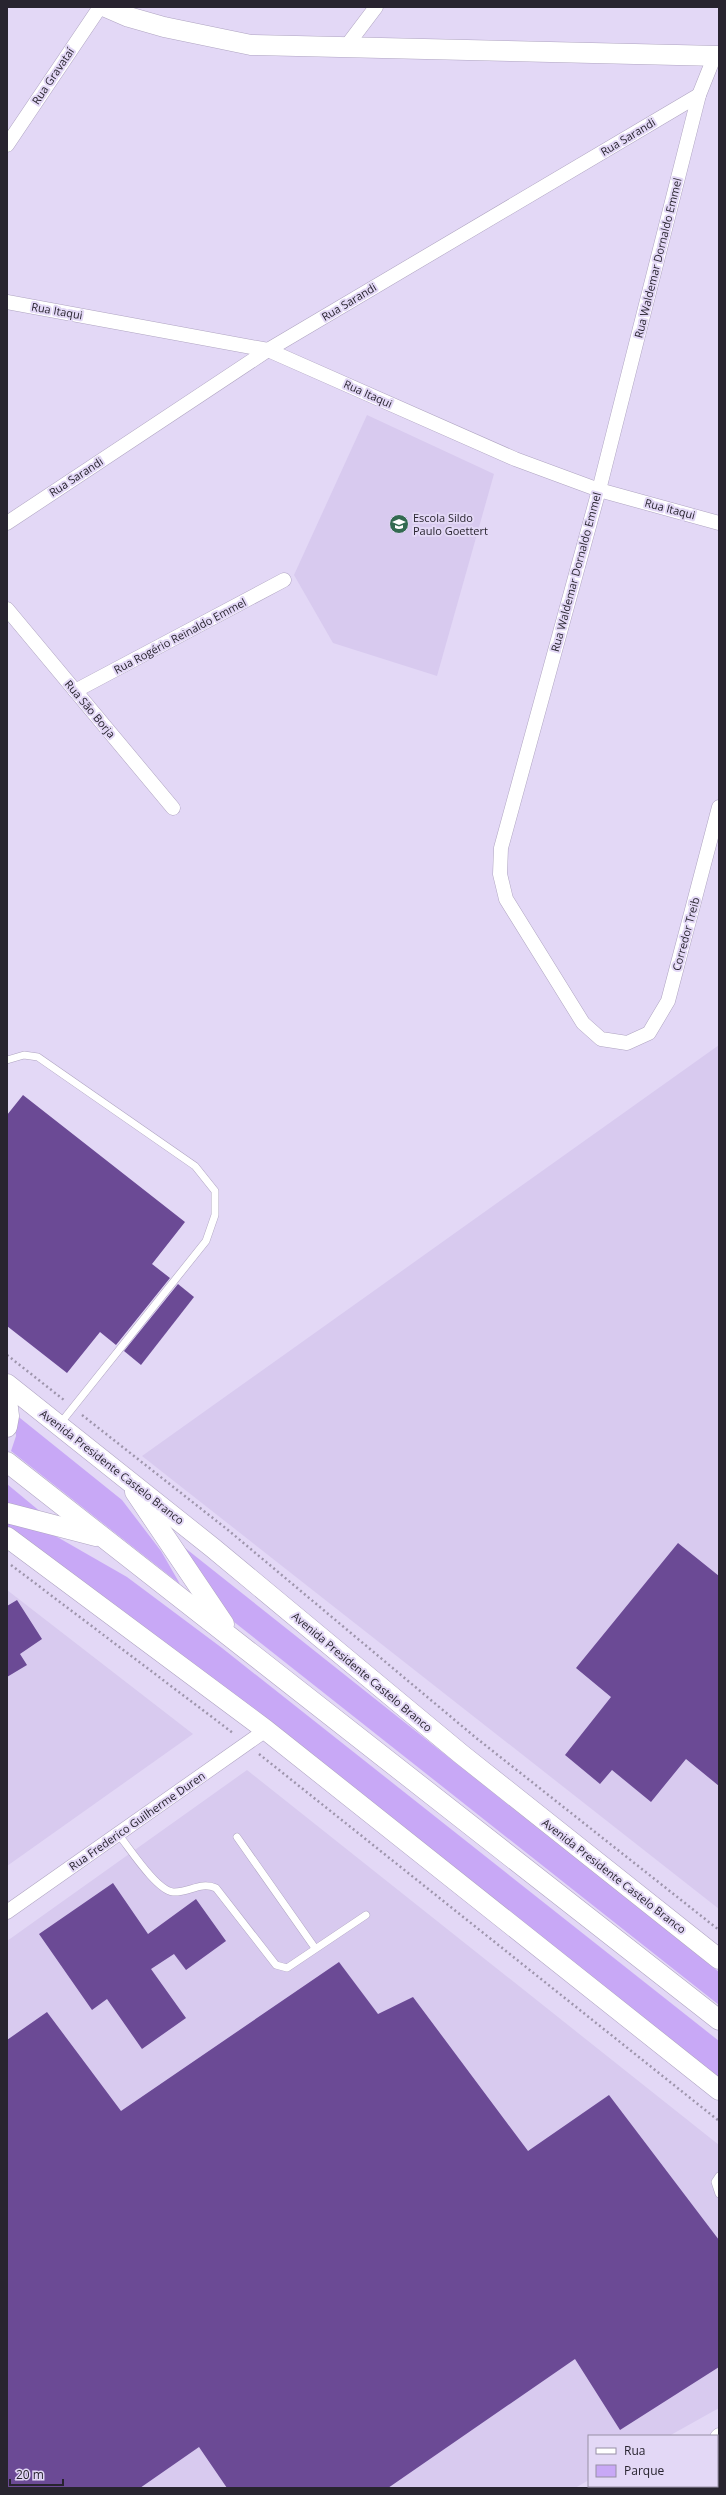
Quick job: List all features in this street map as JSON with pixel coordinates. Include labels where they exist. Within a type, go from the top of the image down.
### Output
[{"type":"main road","points":[[106,7],[129,17],[164,27],[251,45],[718,54]]},
{"type":"main road","name":"Avenida Presidente Castelo Branco","points":[[7,1384],[214,1548],[461,1754],[719,1959]]},
{"type":"main road","points":[[7,1400],[9,1416],[7,1427]]},
{"type":"main road","points":[[7,1462],[235,1639],[719,2020]]},
{"type":"main road","points":[[124,1476],[235,1639]]},
{"type":"main road","points":[[7,1512],[104,1538]]},
{"type":"main road","points":[[7,1537],[266,1730],[719,2090]]},
{"type":"street","name":"Rua Gravataí","points":[[7,145],[100,7]]},
{"type":"street","points":[[345,48],[376,7]]},
{"type":"street","name":"Rua Waldemar Dornaldo Emmel","points":[[627,1043],[600,1039],[582,1023],[506,899],[500,874],[501,848],[599,490],[699,95],[718,54]]},
{"type":"street","name":"Rua Sarandi","points":[[7,523],[268,350],[699,95]]},
{"type":"street","name":"Rua Itaqui","points":[[7,302],[268,350],[515,459],[599,490],[719,523]]},
{"type":"street","name":"Rua Rogério Reinaldo Emmel","points":[[75,691],[284,580]]},
{"type":"street","name":"Rua São Borja","points":[[7,609],[173,808]]},
{"type":"street","name":"Corredor Treib","points":[[627,1043],[650,1033],[668,1002],[719,807]]},
{"type":"street","name":"Rua Frederico Guilherme Duren","points":[[7,1912],[266,1730]]},
{"type":"lane","points":[[7,1060],[24,1055],[38,1057],[195,1166],[215,1192],[215,1215],[206,1241],[59,1425]]},
{"type":"lane","points":[[118,1834],[148,1873],[165,1888],[173,1892],[202,1885],[216,1888],[276,1965],[287,1968],[314,1948],[366,1915]]},
{"type":"lane","points":[[237,1837],[314,1948]]},
{"type":"lane","points":[[719,2176],[715,2182],[719,2194]]},
{"type":"path","points":[[7,1356],[228,1530],[475,1737],[719,1930]]},
{"type":"path","points":[[7,1563],[247,1744],[719,2121]]},
{"type":"shaded area","name":"Escola Sildo Paulo Goettert","points":[[367,415],[494,474],[437,676],[333,643],[294,575]]},
{"type":"shaded area","points":[[719,1045],[719,1909],[142,1456]]},
{"type":"shaded area","points":[[7,1590],[193,1734],[7,1866]]},
{"type":"shaded area","points":[[247,1770],[719,2145],[719,2408],[671,2435],[588,2435],[588,2481],[575,2488],[7,2488],[7,1941]]},
{"type":"green space","points":[[15,1414],[122,1500],[161,1551],[180,1584],[11,1451],[16,1436]]},
{"type":"green space","points":[[7,1484],[48,1518],[7,1505]]},
{"type":"green space","points":[[7,1522],[52,1534],[127,1577],[222,1648],[719,2041],[719,2082],[7,1529]]},
{"type":"green space","points":[[170,1536],[719,1972],[719,2005],[224,1614]]},
{"type":"building","points":[[23,1095],[185,1222],[152,1264],[170,1278],[116,1345],[100,1332],[67,1373],[7,1326],[7,1115]]},
{"type":"building","points":[[178,1284],[194,1297],[141,1365],[124,1351]]},
{"type":"building","points":[[678,1543],[719,1576],[719,1786],[686,1759],[651,1802],[612,1770],[600,1784],[565,1755],[611,1697],[576,1668]]},
{"type":"building","points":[[17,1600],[42,1639],[20,1654],[27,1665],[7,1677],[7,1606]]},
{"type":"building","points":[[113,1883],[148,1934],[196,1899],[226,1941],[186,1970],[174,1954],[151,1969],[186,2018],[142,2049],[107,1999],[92,2010],[39,1934]]},
{"type":"building","points":[[339,1962],[378,2014],[413,1997],[528,2151],[609,2095],[719,2240],[719,2367],[620,2430],[575,2359],[388,2488],[227,2488],[199,2447],[140,2488],[7,2488],[7,2040],[47,2012],[121,2111]]},
{"type":"place","name":"Escola Sildo Paulo Goettert","points":[[399,524]]}]
